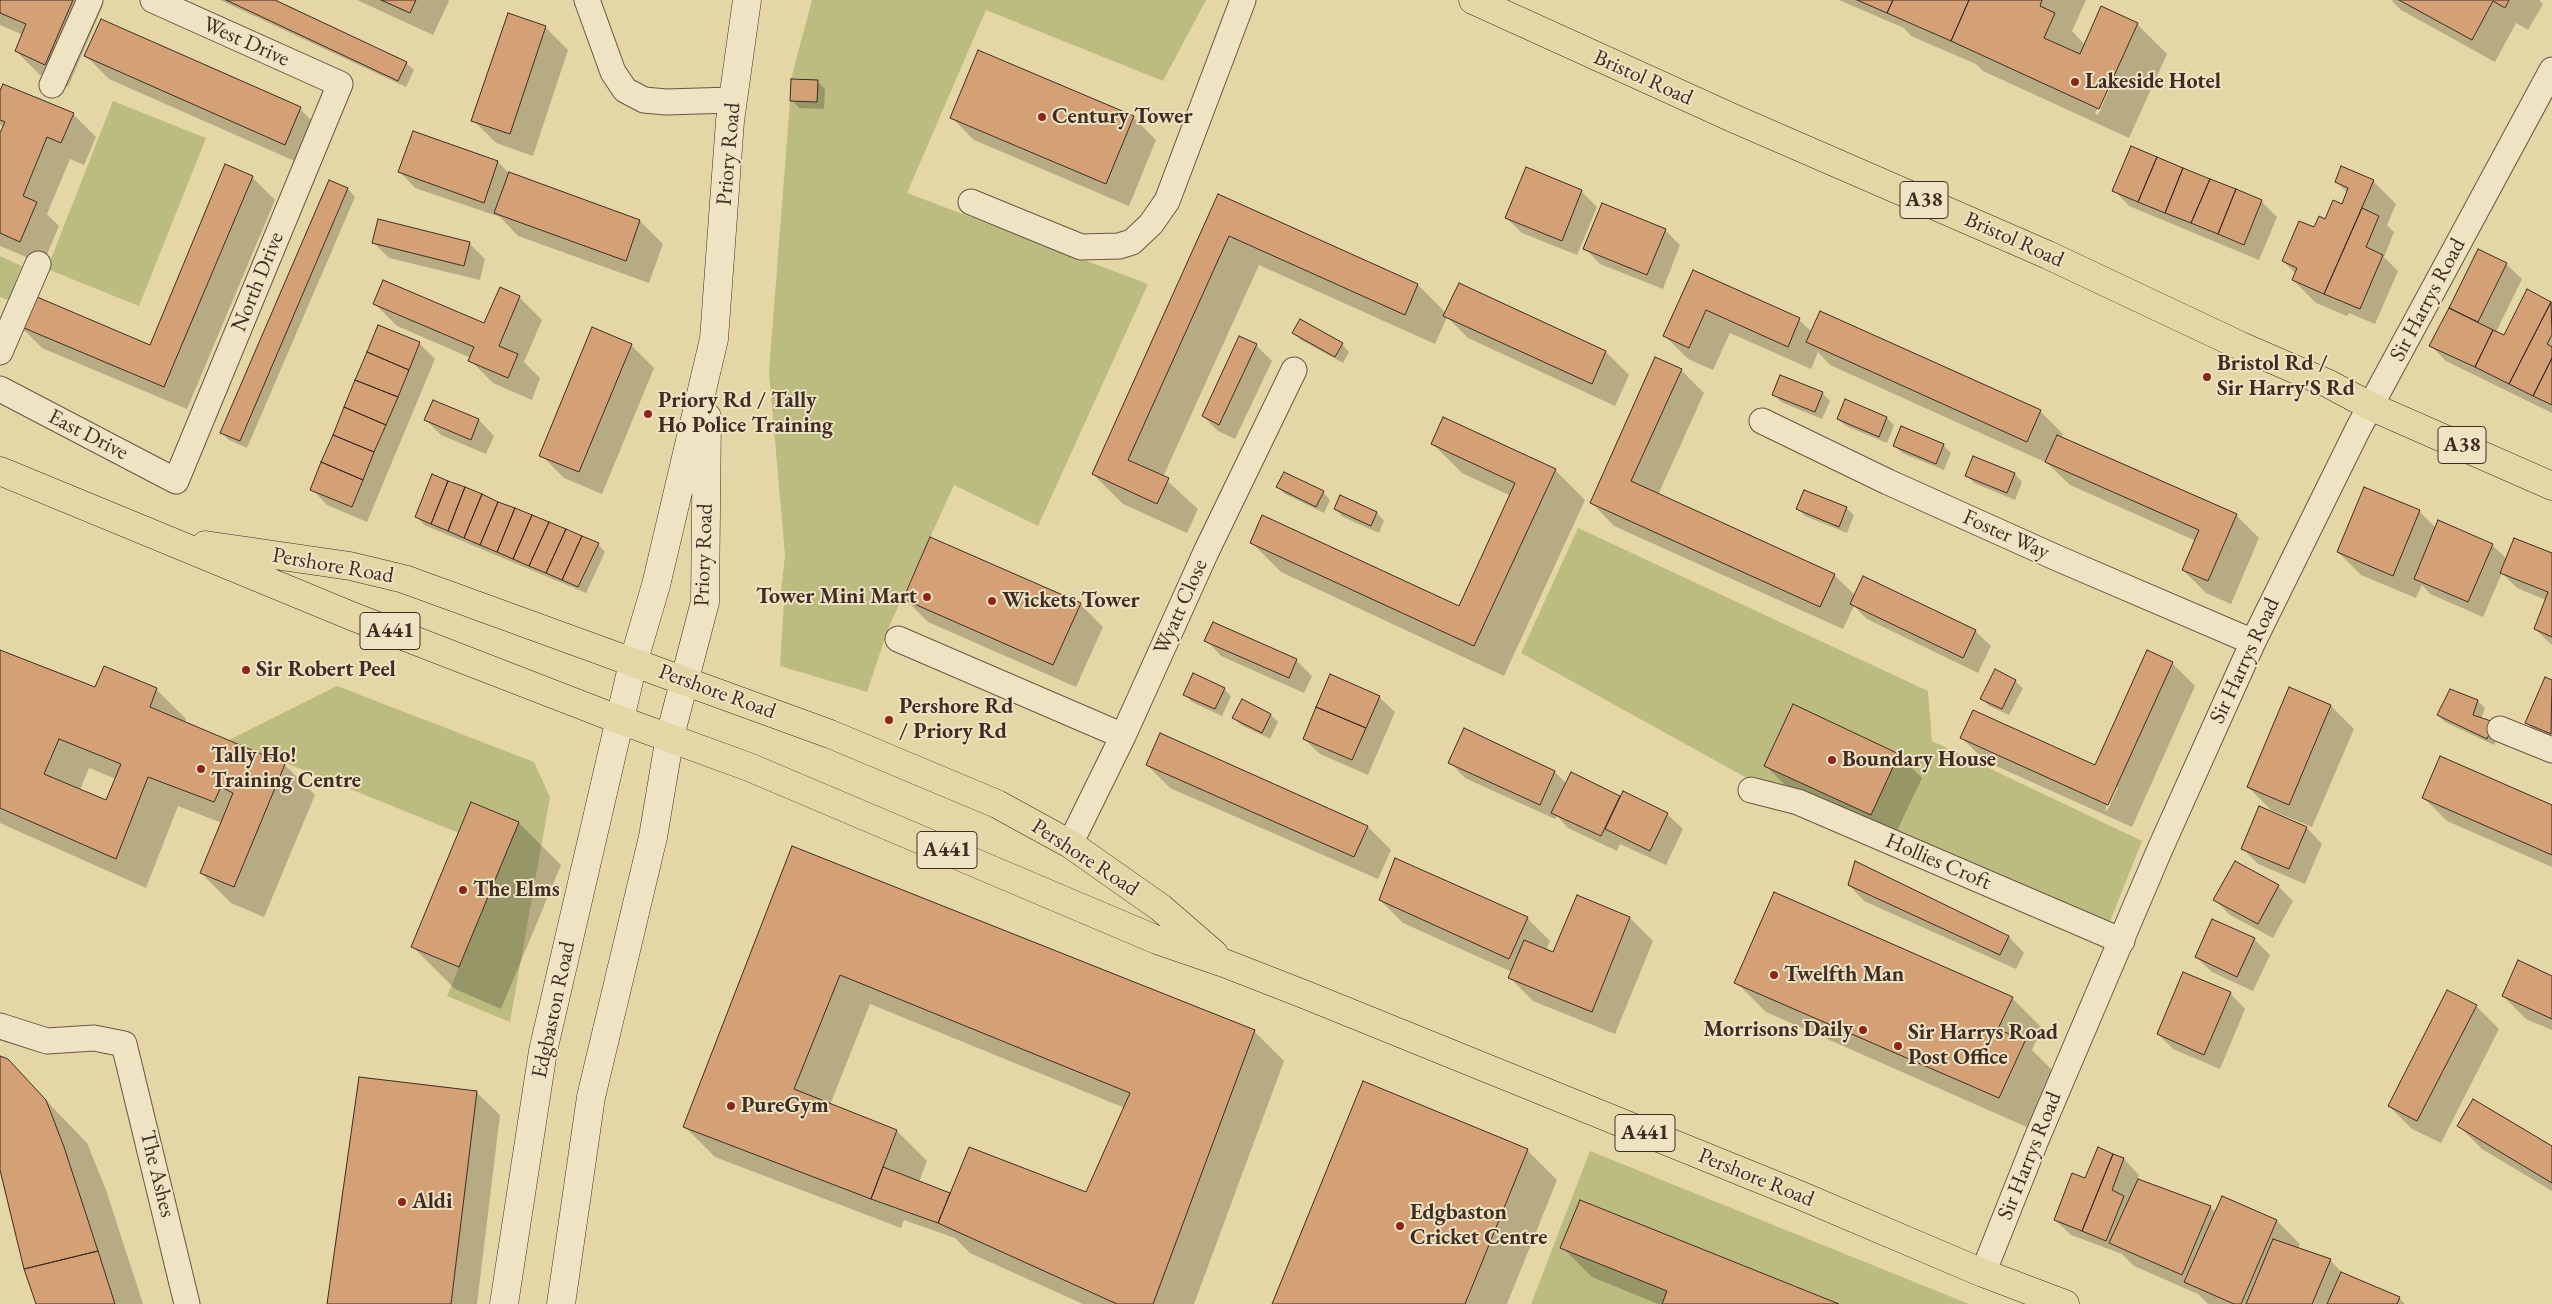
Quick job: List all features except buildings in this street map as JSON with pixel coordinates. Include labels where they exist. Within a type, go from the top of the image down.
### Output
[{"type":"main road","name":"Priory Road","points":[[620,720],[633,663],[656,585],[714,339],[733,100],[747,0]]},
{"type":"main road","name":"Bristol Road","points":[[1473,0],[1735,119],[2048,255],[2241,346],[2328,384],[2372,407],[2552,486]]},
{"type":"main road","name":"Priory Road","points":[[670,736],[705,602],[708,368]]},
{"type":"main road","name":"Pershore Road","points":[[0,471],[354,617],[620,720],[670,736],[749,767],[1157,940],[1224,963],[1797,1194],[1983,1273],[2065,1304]]},
{"type":"main road","name":"Pershore Road","points":[[161,539],[350,566],[404,579],[633,663],[686,680],[830,734],[988,800],[1070,844],[1161,908],[1224,963]]},
{"type":"main road","name":"Edgbaston Road","points":[[504,1304],[543,1051],[620,720]]},
{"type":"main road","points":[[561,1304],[591,1097],[653,837],[670,736]]},
{"type":"street","points":[[52,85],[90,0]]},
{"type":"street","name":"West Drive","points":[[153,0],[340,84]]},
{"type":"street","points":[[587,0],[613,72],[625,90],[644,100],[666,102],[733,100]]},
{"type":"street","points":[[971,202],[1080,247],[1119,246],[1132,242],[1151,224],[1167,201],[1243,0]]},
{"type":"street","name":"Sir Harrys Road","points":[[1983,1273],[2036,1140],[2160,850],[2253,642],[2351,443],[2552,70]]},
{"type":"street","name":"North Drive","points":[[176,481],[340,84]]},
{"type":"street","points":[[0,352],[38,264]]},
{"type":"street","name":"Wyatt Close","points":[[1070,844],[1124,736],[1206,552],[1294,370]]},
{"type":"street","name":"East Drive","points":[[0,389],[176,481]]},
{"type":"street","name":"Foster Way","points":[[1762,421],[1888,482],[2021,542],[2253,642]]},
{"type":"street","points":[[898,639],[1124,736]]},
{"type":"street","points":[[2500,729],[2552,750]]},
{"type":"street","name":"Hollies Croft","points":[[1751,790],[1798,802],[2122,941]]},
{"type":"street","name":"The Ashes","points":[[0,1026],[47,1041],[94,1038],[124,1044],[187,1304]]},
{"type":"green space","points":[[812,0],[1206,0],[1163,81],[986,10],[907,193],[1148,284],[1038,526],[954,485],[888,629],[867,692],[780,666],[784,602],[780,601],[785,555],[769,372],[790,101],[817,102],[818,81],[791,79]]},
{"type":"green space","points":[[113,101],[206,138],[139,306],[47,269]]},
{"type":"green space","points":[[0,256],[22,266],[8,300],[0,297]]},
{"type":"green space","points":[[1578,528],[1928,691],[1932,741],[2142,841],[2105,934],[1754,782],[1521,653]]},
{"type":"green space","points":[[337,686],[534,762],[550,797],[510,1022],[447,996],[519,822],[471,802],[459,833],[229,740]]},
{"type":"green space","points":[[1590,1151],[1969,1304],[1839,1304],[1580,1200],[1561,1248],[1667,1291],[1662,1304],[1531,1304]]},
{"type":"place","name":"Lakeside Hotel","points":[[2075,82]]},
{"type":"place","name":"Century Tower","points":[[1042,117]]},
{"type":"place","name":"Bristol Rd / Sir Harry'S Rd","points":[[2207,377]]},
{"type":"place","name":"Priory Rd / Tally Ho Police Training","points":[[648,414]]},
{"type":"place","name":"Tower Mini Mart","points":[[927,597]]},
{"type":"place","name":"Wickets Tower","points":[[992,601]]},
{"type":"place","name":"Sir Robert Peel","points":[[246,670]]},
{"type":"place","name":"Pershore Rd / Priory Rd","points":[[889,720]]},
{"type":"place","name":"Boundary House","points":[[1832,760]]},
{"type":"place","name":"Tally Ho! Training Centre","points":[[201,769]]},
{"type":"place","name":"The Elms","points":[[463,890]]},
{"type":"place","name":"Twelfth Man","points":[[1774,975]]},
{"type":"place","name":"Morrisons Daily","points":[[1863,1030]]},
{"type":"place","name":"Sir Harrys Road Post Office","points":[[1898,1046]]},
{"type":"place","name":"PureGym","points":[[731,1106]]},
{"type":"place","name":"Aldi","points":[[402,1202]]},
{"type":"place","name":"Edgbaston Cricket Centre","points":[[1400,1226]]}]
